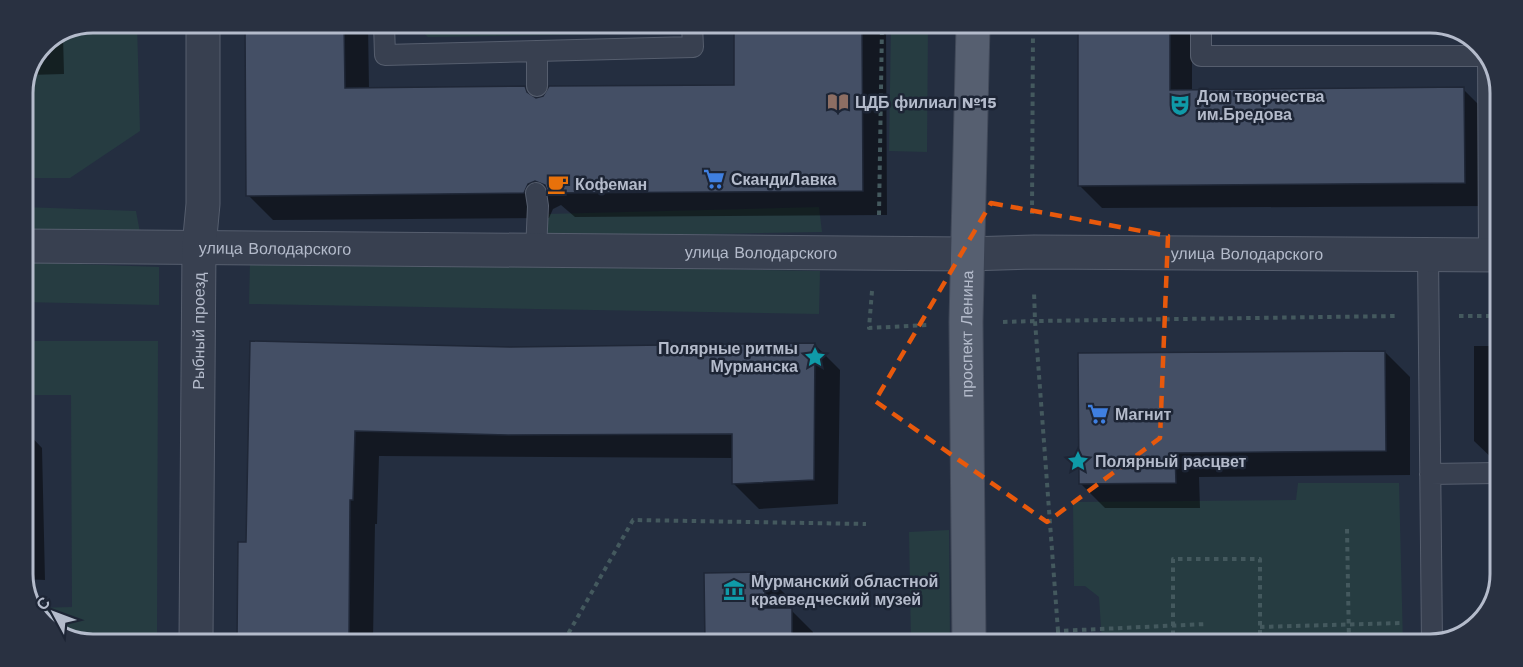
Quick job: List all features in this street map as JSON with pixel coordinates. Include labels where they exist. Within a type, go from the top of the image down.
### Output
[{"type":"main road","name":"проспект Ленина","points":[[969,634],[965,430],[973,33]]},
{"type":"street","name":"Рыбный проезд","points":[[196,634],[199,247],[203,204],[203,33]]},
{"type":"street","name":"улица Володарского","points":[[33,246],[967,254],[1046,252],[1490,255]]},
{"type":"lane","points":[[384,33],[385,55],[693,47],[692,33]]},
{"type":"lane","points":[[1201,33],[1201,56],[1477,56]]},
{"type":"lane","points":[[537,51],[537,86]]},
{"type":"lane","points":[[1489,82],[1490,122]]},
{"type":"lane","points":[[536,193],[538,206],[536,251]]},
{"type":"lane","points":[[1428,255],[1432,634]]},
{"type":"lane","points":[[1430,474],[1490,473]]},
{"type":"path","points":[[1030,179],[1033,33]]},
{"type":"path","points":[[1058,634],[1035,321],[1490,316]]},
{"type":"path","points":[[568,634],[633,520],[866,524]]},
{"type":"path","points":[[1347,529],[1349,634]]},
{"type":"path","points":[[1173,634],[1173,559],[1260,559],[1260,634]]},
{"type":"path","points":[[1260,627],[1348,622],[1432,622]]},
{"type":"path","points":[[1058,631],[1206,624]]},
{"type":"highlighted area","points":[[991,203],[1168,236],[1160,438],[1047,522],[875,401]]},
{"type":"green space","points":[[137,33],[140,131],[70,178],[33,178],[34,81],[43,60],[50,59],[50,52],[60,43],[81,34]]},
{"type":"green space","points":[[424,33],[668,33],[428,37]]},
{"type":"green space","points":[[891,33],[928,33],[927,152],[889,151]]},
{"type":"green space","points":[[33,207],[136,211],[141,238],[33,235]]},
{"type":"green space","points":[[819,207],[822,232],[548,237],[546,214]]},
{"type":"green space","points":[[250,260],[820,271],[819,314],[249,304]]},
{"type":"green space","points":[[33,262],[159,267],[159,305],[33,302]]},
{"type":"green space","points":[[33,341],[158,341],[157,634],[81,633],[57,622],[44,608],[72,607],[71,395],[33,395]]},
{"type":"green space","points":[[1298,483],[1399,483],[1403,634],[1101,634],[1099,597],[1085,586],[1074,586],[1073,502],[1296,500]]},
{"type":"green space","points":[[949,530],[950,634],[911,634],[909,532]]},
{"type":"building","points":[[245,33],[344,33],[345,88],[525,86],[527,92],[536,98],[543,96],[549,86],[734,85],[734,33],[862,33],[863,191],[548,193],[545,185],[535,181],[528,184],[524,193],[246,196]]},
{"type":"building","points":[[1078,33],[1170,33],[1170,90],[1464,87],[1465,183],[1078,186]]},
{"type":"building","points":[[250,341],[510,347],[815,343],[814,480],[732,484],[732,434],[508,435],[355,431],[353,500],[350,500],[349,634],[237,634],[238,542],[246,542]]},
{"type":"building","points":[[1385,351],[1386,451],[1175,453],[1176,483],[1079,484],[1078,353]]},
{"type":"building","name":"Мурманский областной краеведческий музей","points":[[765,572],[765,608],[792,608],[792,634],[705,634],[704,573]]},
{"type":"place","name":"ЦДБ филиал №15","points":[[838,102]]},
{"type":"place","name":"Дом творчества им.Бредова","points":[[1180,105]]},
{"type":"place","name":"СкандиЛавка","points":[[714,179]]},
{"type":"place","name":"Кофеман","points":[[558,184]]},
{"type":"place","name":"Полярные ритмы Мурманска","points":[[815,357]]},
{"type":"place","name":"Магнит","points":[[1098,414]]},
{"type":"place","name":"Полярный расцвет","points":[[1078,461]]},
{"type":"place","name":"Мурманский областной краеведческий музей","points":[[734,590]]}]
